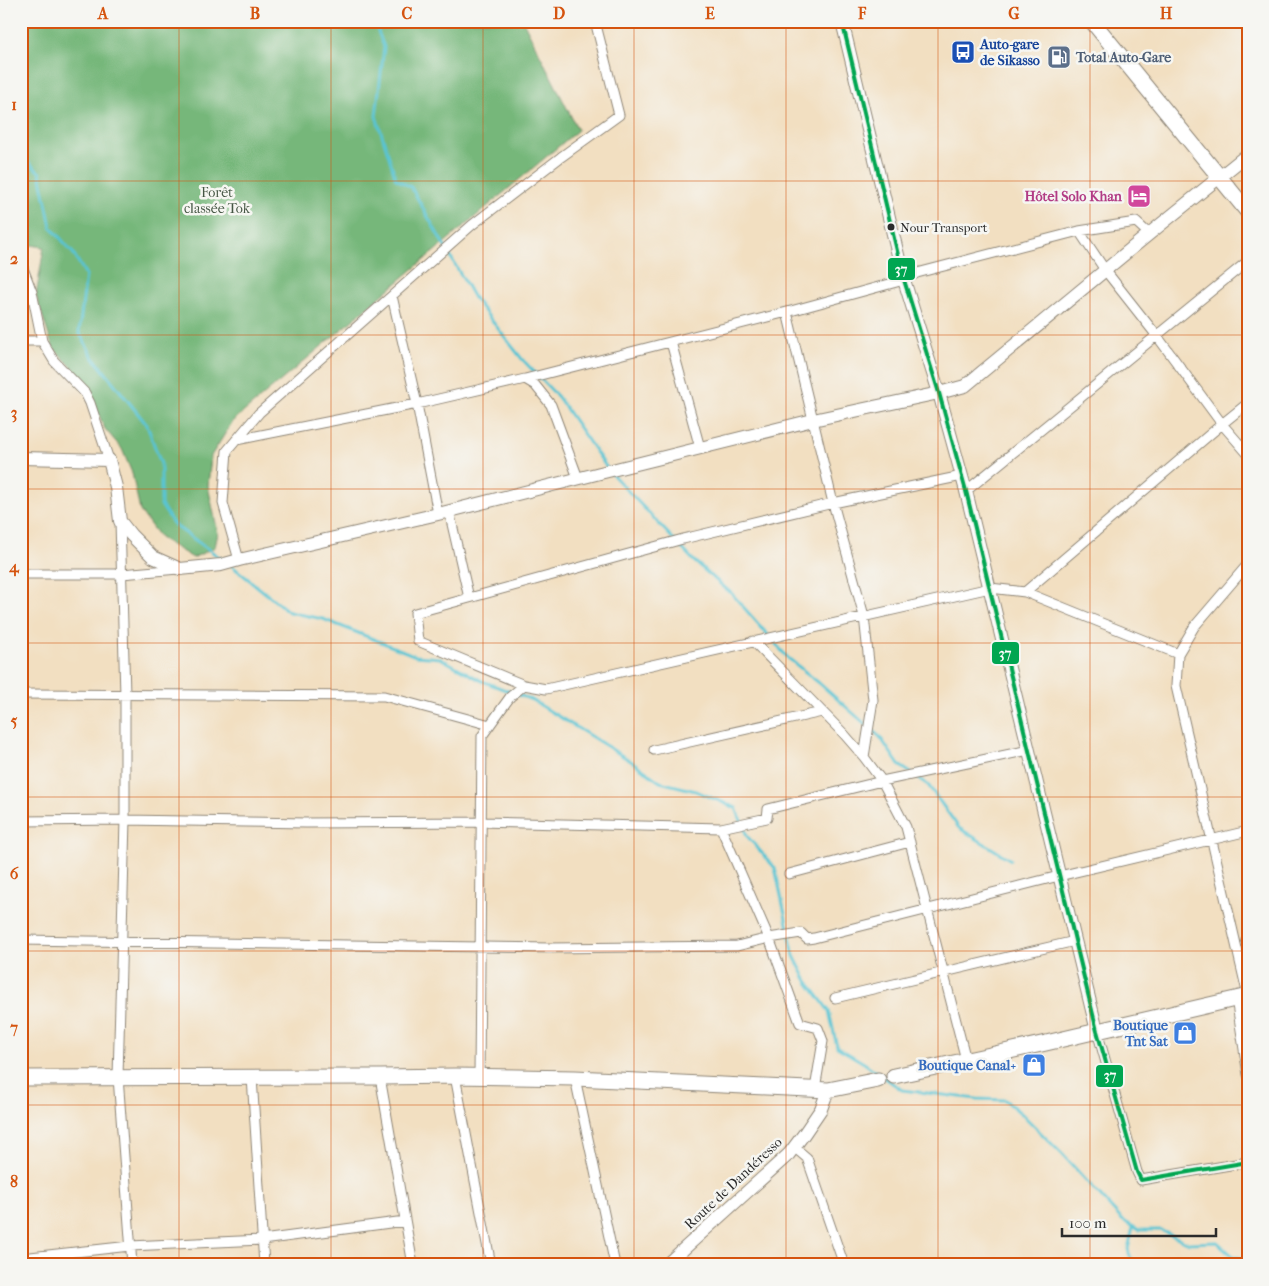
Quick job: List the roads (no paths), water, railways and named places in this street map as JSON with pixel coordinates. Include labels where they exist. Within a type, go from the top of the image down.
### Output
[{"type":"highway","points":[[1092,21],[1248,212]]},
{"type":"highway","points":[[894,1076],[1242,997]]},
{"type":"highway","points":[[21,1078],[380,1078],[455,1076],[575,1078],[822,1090],[878,1080]]},
{"type":"street","points":[[237,561],[223,503],[227,451],[259,413],[472,225],[619,115],[595,21]]},
{"type":"street","points":[[842,21],[904,280],[939,393],[966,491],[1097,1031],[1137,1172],[1141,1180],[1248,1162]]},
{"type":"street","points":[[21,574],[122,574],[221,565],[443,513],[813,420],[965,386],[1248,154]]},
{"type":"street","points":[[236,440],[417,404],[525,379],[787,312],[904,280],[917,273],[1079,231],[1136,222],[1149,234]]},
{"type":"street","points":[[1079,231],[1105,270],[1222,424],[1248,454]]},
{"type":"street","points":[[966,491],[1248,262]]},
{"type":"street","points":[[21,264],[32,292],[42,341],[54,360],[85,393],[90,403],[116,487],[120,521],[125,696],[125,820],[118,1077],[132,1265]]},
{"type":"street","points":[[392,296],[443,513],[469,598]]},
{"type":"street","points":[[787,312],[833,503],[864,616],[873,700],[864,757]]},
{"type":"street","points":[[21,341],[42,341]]},
{"type":"street","points":[[671,342],[700,448]]},
{"type":"street","points":[[525,379],[535,384],[551,405],[578,478]]},
{"type":"street","points":[[1025,592],[1248,403]]},
{"type":"street","points":[[21,458],[109,460]]},
{"type":"street","points":[[962,476],[833,503],[683,539],[415,613],[418,641],[522,687],[546,689],[990,588],[1025,592],[1178,654]]},
{"type":"street","points":[[120,521],[153,557],[180,569]]},
{"type":"street","points":[[1248,564],[1194,627],[1178,654],[1176,686],[1211,840],[1242,997],[1248,1075]]},
{"type":"street","points":[[753,642],[864,757],[882,781],[906,827],[966,1060]]},
{"type":"street","points":[[479,1077],[482,736],[510,697],[522,687]]},
{"type":"street","points":[[21,694],[384,696],[490,725]]},
{"type":"street","points":[[654,750],[822,712]]},
{"type":"street","points":[[21,821],[481,822],[721,828],[767,818],[768,809],[882,781],[1029,750]]},
{"type":"street","points":[[721,828],[769,938],[800,1023],[818,1028],[823,1041],[822,1090]]},
{"type":"street","points":[[21,940],[550,948],[737,946],[801,932],[808,939],[814,938],[1248,830]]},
{"type":"street","points":[[789,874],[910,842]]},
{"type":"street","points":[[835,998],[1075,941]]},
{"type":"street","points":[[455,1076],[491,1265]]},
{"type":"street","points":[[252,1077],[264,1265]]},
{"type":"street","points":[[380,1078],[414,1265]]},
{"type":"street","points":[[575,1078],[615,1265]]},
{"type":"street","name":"Route de Dandéresso","points":[[666,1265],[788,1154],[820,1109],[822,1090]]},
{"type":"street","points":[[794,1147],[807,1158],[844,1265]]},
{"type":"street","points":[[21,1258],[130,1246],[262,1240],[405,1221]]},
{"type":"waterway","points":[[374,21],[384,47],[376,116],[396,179],[411,187],[474,298],[522,359],[558,397],[607,468]]},
{"type":"waterway","points":[[21,155],[40,173],[51,227],[73,253],[86,275],[79,332],[93,357],[147,425],[161,464],[161,505],[174,525],[225,561]]},
{"type":"waterway","points":[[611,473],[694,561],[732,594],[788,658],[880,737],[899,765],[911,773]]},
{"type":"waterway","points":[[232,566],[289,612],[323,619],[416,656],[440,658],[482,681],[532,700],[634,763],[660,782],[696,791],[736,808],[747,836],[775,868],[794,956],[807,981],[829,1011],[837,1047],[864,1063],[902,1090],[977,1099],[1005,1100],[1023,1115],[1063,1155],[1122,1220],[1139,1230],[1160,1230],[1189,1243],[1217,1242],[1233,1256],[1248,1260]]},
{"type":"waterway","points":[[916,777],[928,785],[959,828],[1011,860]]},
{"type":"waterway","points":[[1132,1265],[1128,1249],[1133,1227]]},
{"type":"place","name":"Auto-gare de Sikasso","points":[[963,52]]},
{"type":"place","name":"Total Auto-Gare","points":[[1059,57]]},
{"type":"place","name":"Hôtel Solo Khan","points":[[1139,196]]},
{"type":"place","name":"Nour Transport","points":[[891,227]]},
{"type":"place","name":"Boutique Tnt Sat","points":[[1185,1033]]},
{"type":"place","name":"Boutique Canal+","points":[[1034,1065]]},
{"type":"park label","name":"Forêt classée Tok","points":[[217,200]]}]
